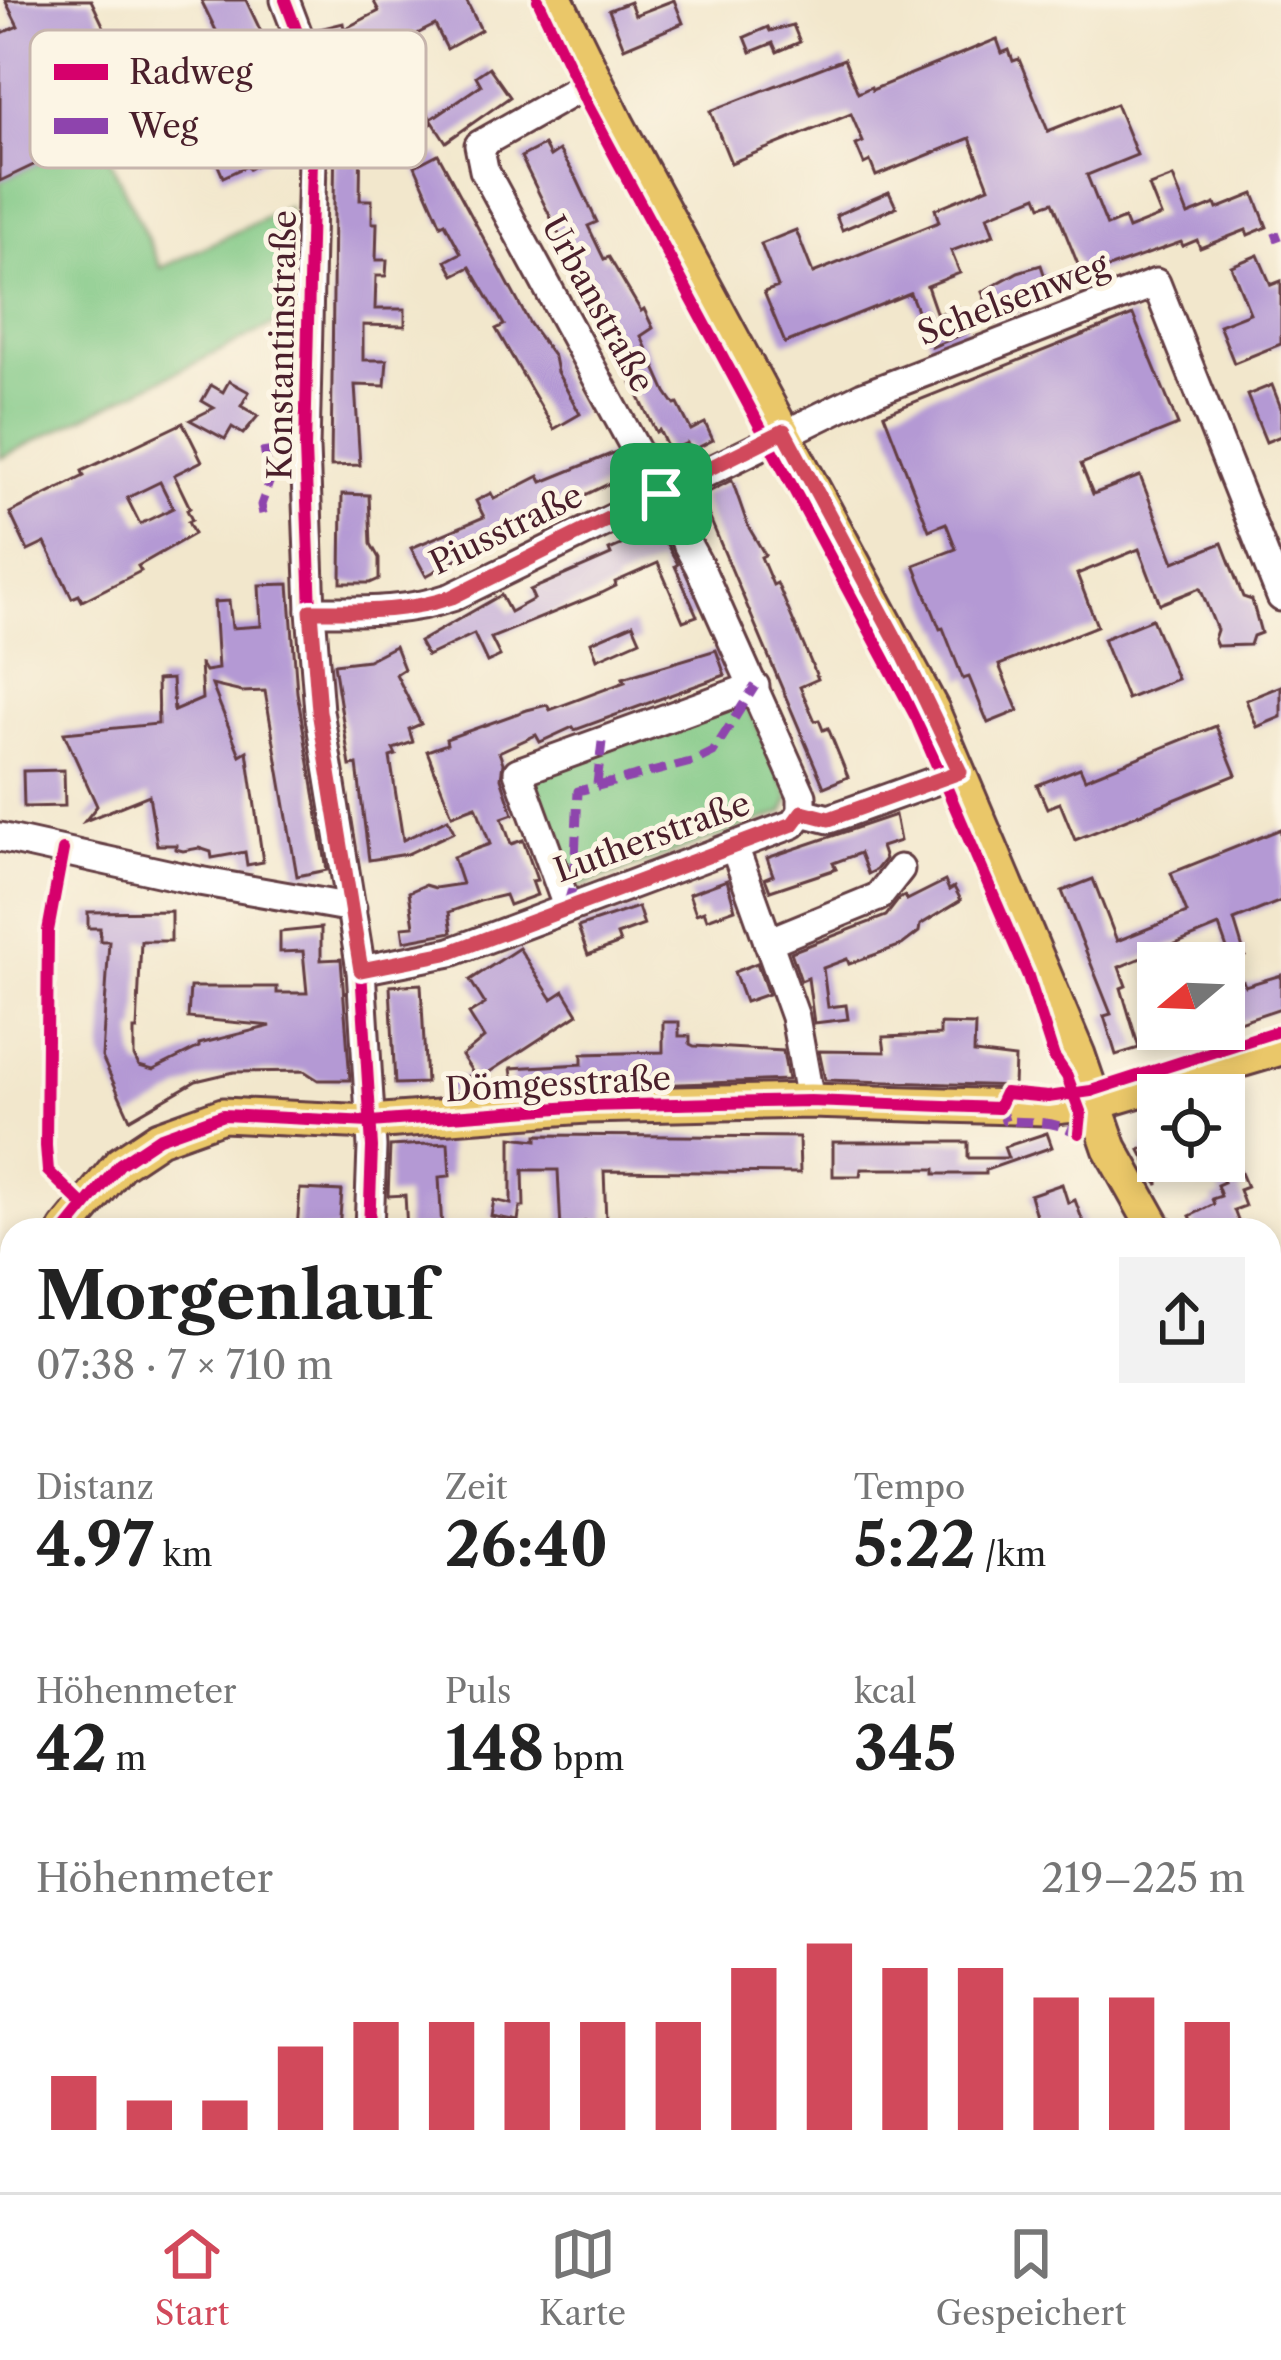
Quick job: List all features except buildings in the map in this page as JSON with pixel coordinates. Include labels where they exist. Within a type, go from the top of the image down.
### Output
[{"type":"main road","points":[[556,0],[594,80],[901,649],[960,772],[1078,1054],[1110,1148],[1149,1218]]},
{"type":"main road","name":"Dömgesstraße","points":[[76,1218],[120,1165],[159,1138],[223,1115],[371,1134],[586,1106],[810,1101],[988,1108],[1095,1103],[1281,1048]]},
{"type":"street","name":"Konstantinstraße","points":[[285,0],[296,30]]},
{"type":"street","name":"Urbanstraße","points":[[594,80],[479,145],[484,170],[661,494],[755,686],[802,796],[802,812]]},
{"type":"street","name":"Konstantinstraße","points":[[312,168],[305,448],[311,611],[319,711],[361,970],[371,1134],[369,1218]]},
{"type":"street","name":"Schelsenweg","points":[[784,431],[1156,283],[1281,597]]},
{"type":"street","name":"Piusstraße","points":[[311,611],[386,611],[423,607],[452,597],[784,431]]},
{"type":"street","points":[[567,906],[518,772],[755,686]]},
{"type":"street","name":"Lutherstraße","points":[[361,970],[451,952],[793,824],[802,812],[829,819],[960,772]]},
{"type":"street","points":[[0,837],[199,881],[352,908]]},
{"type":"street","points":[[734,846],[795,1017],[810,1101]]},
{"type":"street","points":[[768,942],[878,897],[900,869]]},
{"type":"green space","points":[[30,167],[114,168],[161,268],[288,207],[289,317],[0,458],[0,181]]},
{"type":"green space","points":[[747,704],[790,798],[783,813],[573,889],[531,790],[535,774]]},
{"type":"marked path","points":[[1273,238],[1281,235]]},
{"type":"marked path","points":[[263,514],[261,505],[270,480],[264,448]]},
{"type":"marked path","points":[[567,906],[574,882],[578,791],[695,761],[713,752],[755,686]]},
{"type":"marked path","points":[[597,784],[602,742]]},
{"type":"marked path","points":[[1000,1104],[1005,1121],[1057,1125],[1083,1139]]},
{"type":"cycle path","points":[[285,0],[296,30]]},
{"type":"cycle path","points":[[538,0],[587,104],[917,719],[1028,976],[1054,1057],[1067,1076],[1081,1114],[1079,1133]]},
{"type":"cycle path","points":[[312,168],[305,448],[311,611],[319,711],[361,970],[372,1147],[369,1218]]},
{"type":"cycle path","points":[[63,850],[48,931],[46,1146],[48,1171],[84,1206]]},
{"type":"cycle path","points":[[998,1108],[1005,1093],[1048,1097],[1091,1091],[1281,1030]]},
{"type":"cycle path","points":[[76,1218],[120,1164],[159,1138],[223,1115],[370,1122],[586,1106],[810,1101],[998,1108]]},
{"type":"route","points":[[784,431],[901,649],[960,772],[829,819],[802,812],[793,824],[451,952],[361,970],[319,711],[311,611],[423,607],[661,494],[784,431]]}]
